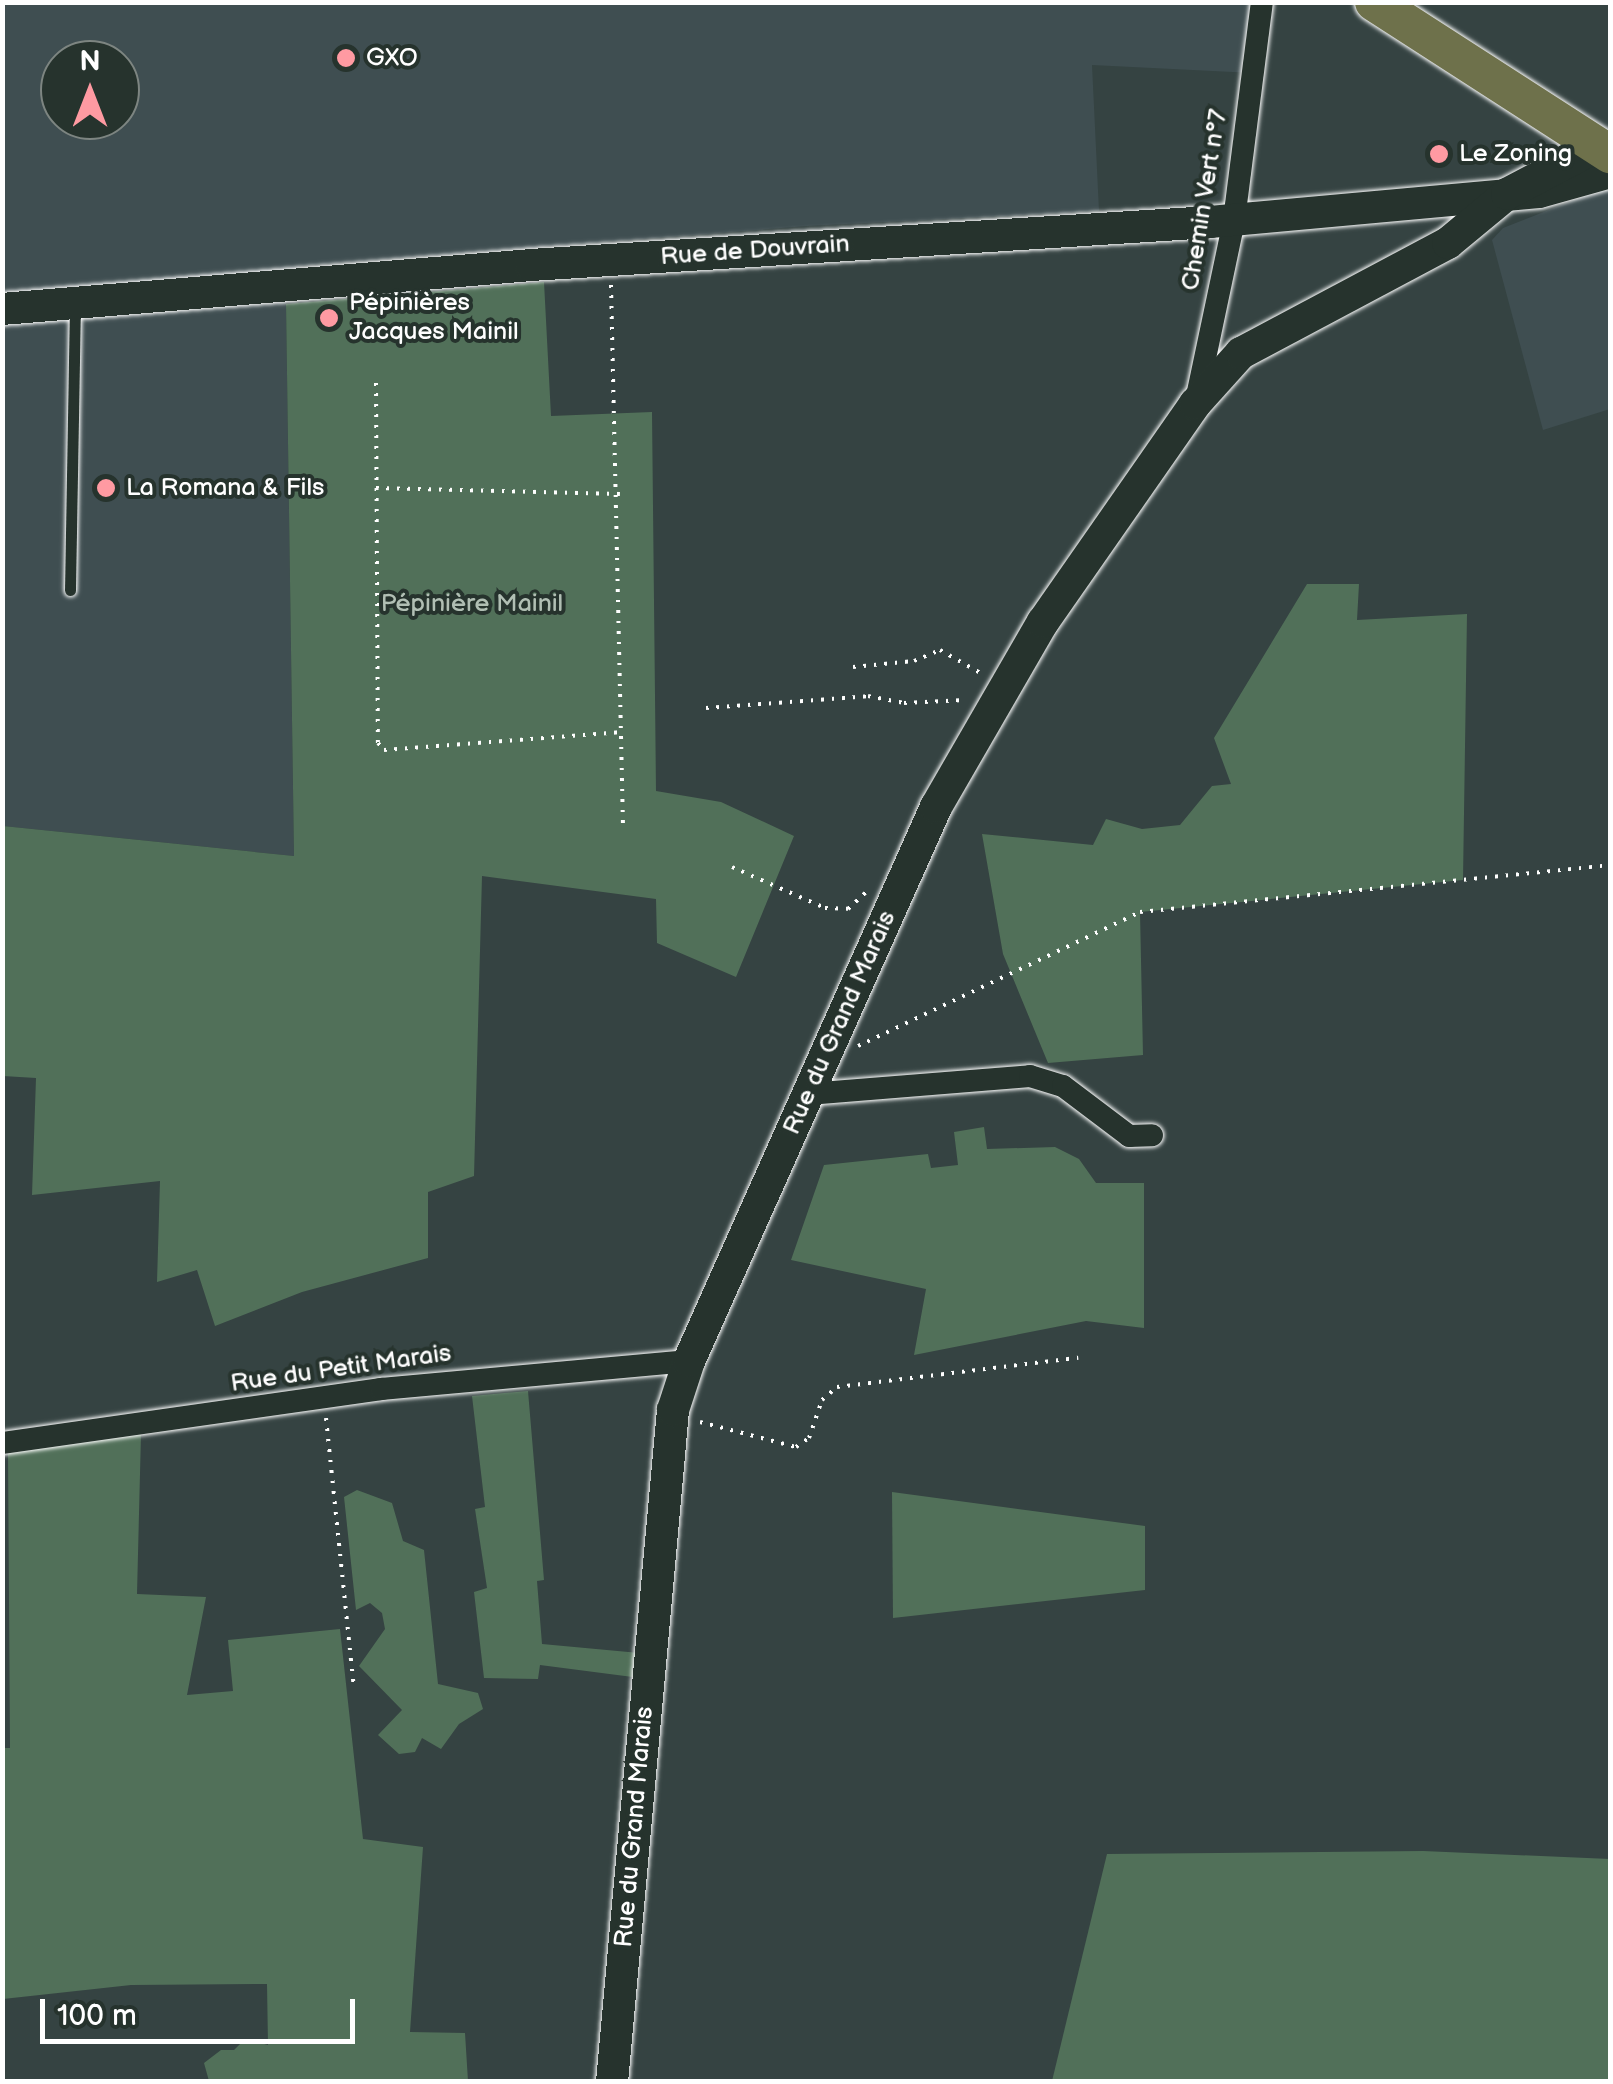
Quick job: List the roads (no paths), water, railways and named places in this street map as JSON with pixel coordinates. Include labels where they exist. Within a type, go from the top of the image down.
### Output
[{"type":"main road","points":[[1374,2],[1606,158]]},
{"type":"street","name":"Chemin Vert n°7","points":[[1196,404],[1234,220],[1262,2]]},
{"type":"street","name":"Rue de Douvrain","points":[[2,309],[609,260],[1234,220],[1507,194],[1606,158]]},
{"type":"street","name":"Rue du Grand Marais","points":[[612,2082],[671,1421],[689,1360],[900,889],[997,695],[1196,404],[1241,353],[1448,243],[1507,194]]},
{"type":"street","points":[[808,1094],[1030,1076],[1063,1086],[1128,1136],[1152,1135]]},
{"type":"street","name":"Rue du Petit Marais","points":[[2,1443],[518,1372],[689,1360]]},
{"type":"lane","points":[[70,590],[75,303]]},
{"type":"place","name":"GXO","points":[[346,58]]},
{"type":"place","name":"Le Zoning","points":[[1439,154]]},
{"type":"place","name":"Pépinières Jacques Mainil","points":[[329,318]]},
{"type":"place","name":"La Romana & Fils","points":[[106,488]]},
{"type":"park label","name":"Pépinière Mainil","points":[[472,604]]}]
